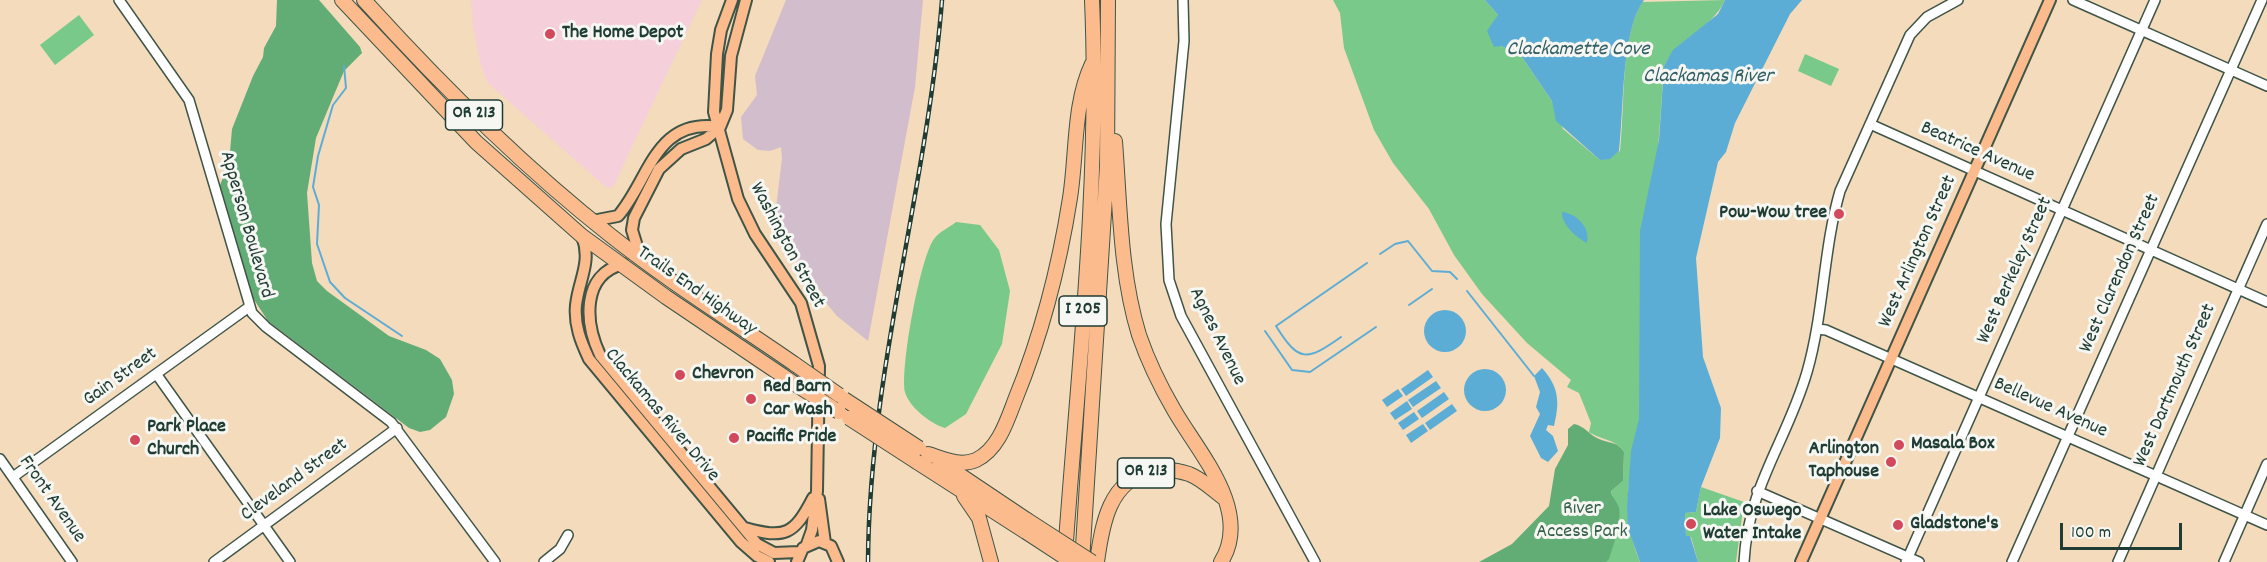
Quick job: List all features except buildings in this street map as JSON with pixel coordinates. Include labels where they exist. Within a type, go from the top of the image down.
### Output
[{"type":"highway","name":"Trails End Highway","points":[[342,0],[476,142],[582,236],[795,384],[844,415],[922,455],[960,489],[1092,562]]},
{"type":"highway","name":"Trails End Highway","points":[[364,0],[456,98],[541,178],[592,221],[1026,526],[1072,562]]},
{"type":"highway","name":"I 205","points":[[1065,562],[1085,271],[1095,59],[1092,0]]},
{"type":"highway","name":"I 205","points":[[1082,562],[1097,348],[1109,74],[1108,0]]},
{"type":"highway","points":[[922,455],[955,463],[977,460],[993,446],[1010,412],[1039,338],[1050,298],[1070,197],[1083,83],[1095,59]]},
{"type":"highway","points":[[1109,74],[1125,266],[1139,335],[1161,386],[1214,471],[1224,498],[1228,510],[1230,535],[1221,562]]},
{"type":"highway","name":"OR 213","points":[[1097,562],[1106,514],[1111,503],[1125,485],[1139,475],[1172,470],[1196,478],[1224,498]]},
{"type":"highway","name":"OR 213","points":[[960,489],[979,518],[991,562]]},
{"type":"main road","name":"Washington Street","points":[[732,0],[721,30],[714,78],[714,112],[720,127],[738,200],[755,234],[801,303],[819,366],[820,423],[817,491],[812,530],[801,553]]},
{"type":"main road","name":"Washington Street","points":[[720,127],[728,110],[728,75],[734,38],[746,0]]},
{"type":"main road","name":"West Arlington Street","points":[[1801,562],[2050,0]]},
{"type":"main road","points":[[592,221],[618,216],[653,157],[670,139],[704,124],[720,127]]},
{"type":"main road","points":[[639,255],[632,230],[633,224],[659,169],[681,149],[706,139],[720,127]]},
{"type":"main road","name":"Clackamas River Drive","points":[[582,236],[587,260],[576,305],[576,318],[577,331],[589,359],[741,542],[757,556],[769,562]]},
{"type":"main road","name":"Clackamas River Drive","points":[[623,264],[603,274],[592,292],[589,318],[600,355],[757,544],[774,553],[801,553],[825,543]]},
{"type":"main road","points":[[745,528],[772,534],[792,530],[801,520],[817,491]]},
{"type":"main road","name":"Washington Street","points":[[817,491],[825,543]]},
{"type":"main road","points":[[825,543],[835,551],[838,562]]},
{"type":"street","name":"Apperson Boulevard","points":[[119,0],[189,100],[249,307],[266,327],[397,428],[495,562]]},
{"type":"street","name":"Agnes Avenue","points":[[1183,0],[1184,41],[1166,224],[1169,280],[1181,316],[1315,562]]},
{"type":"street","points":[[1744,562],[1748,522],[1757,491],[1797,402],[1817,329],[1833,215],[1840,191],[1910,35],[1927,17],[1958,0]]},
{"type":"street","points":[[2073,0],[2267,86]]},
{"type":"street","name":"West Berkeley Street","points":[[1907,560],[2156,0]]},
{"type":"street","name":"West Clarendon Street","points":[[2012,562],[2262,0]]},
{"type":"street","name":"Beatrice Avenue","points":[[1870,124],[2267,302]]},
{"type":"street","name":"West Dartmouth Street","points":[[2118,562],[2267,224]]},
{"type":"street","name":"Gain Street","points":[[13,477],[249,307]]},
{"type":"street","name":"Bellevue Avenue","points":[[1817,329],[1826,330],[1891,358],[2267,525]]},
{"type":"street","points":[[157,375],[290,562]]},
{"type":"street","name":"Cleveland Street","points":[[214,562],[397,428]]},
{"type":"street","name":"Front Avenue","points":[[0,459],[70,561]]},
{"type":"street","points":[[2224,562],[2267,464]]},
{"type":"street","points":[[1757,491],[1907,560],[1919,562]]},
{"type":"street","points":[[544,562],[560,549],[567,535]]},
{"type":"shaded area","points":[[471,0],[702,0],[613,187],[607,188],[488,83],[481,66],[473,26]]},
{"type":"shaded area","points":[[786,0],[923,0],[915,87],[868,341],[837,316],[822,298],[824,295],[773,234],[782,158],[781,147],[770,151],[758,150],[743,139],[741,117],[757,95],[755,76]]},
{"type":"green space","points":[[277,0],[319,0],[360,47],[362,53],[344,71],[316,138],[307,193],[312,263],[317,281],[327,291],[389,336],[426,350],[440,359],[452,380],[454,394],[446,417],[430,430],[420,432],[409,428],[268,321],[251,295],[220,185],[229,163],[232,129],[263,57],[264,48],[276,26]]},
{"type":"green space","points":[[1333,0],[1485,0],[1498,15],[1501,46],[1520,54],[1552,101],[1563,129],[1600,160],[1620,151],[1627,54],[1635,17],[1642,2],[1725,0],[1712,19],[1679,47],[1664,66],[1643,329],[1640,409],[1628,491],[1629,525],[1640,562],[1606,562],[1621,523],[1611,491],[1623,481],[1624,452],[1613,442],[1589,432],[1591,423],[1579,393],[1567,387],[1571,380],[1527,343],[1482,294],[1454,255],[1429,209],[1393,163],[1374,130],[1344,48],[1340,13]]},
{"type":"green space","points":[[79,15],[94,35],[55,65],[40,45]]},
{"type":"green space","points":[[1805,54],[1839,69],[1831,86],[1798,71]]},
{"type":"green space","points":[[956,222],[980,225],[999,250],[1010,291],[1002,344],[966,414],[945,428],[927,419],[916,409],[907,398],[904,379],[912,314],[923,268],[936,236]]},
{"type":"green space","name":"River Access Park","points":[[1574,424],[1599,439],[1616,444],[1624,452],[1623,481],[1611,491],[1620,515],[1609,559],[1606,562],[1479,562],[1512,544],[1549,506],[1555,469],[1568,445],[1568,429]]},
{"type":"green space","points":[[1701,487],[1744,502],[1736,562],[1698,562],[1691,537],[1686,536],[1685,513],[1696,512]]},
{"type":"water","name":"Clackamette Cove","points":[[1485,0],[1644,0],[1631,31],[1627,51],[1619,151],[1610,159],[1600,160],[1556,121],[1552,101],[1520,54],[1501,46],[1494,47],[1487,31],[1498,15]]},
{"type":"water","name":"Clackamas River","points":[[1725,0],[1802,0],[1790,14],[1735,123],[1726,152],[1718,162],[1696,258],[1703,357],[1721,408],[1720,438],[1701,487],[1696,512],[1685,513],[1686,536],[1690,536],[1698,562],[1640,562],[1628,528],[1627,506],[1631,451],[1639,419],[1640,231],[1659,140],[1664,66],[1673,50],[1718,14]]},
{"type":"water","points":[[1562,212],[1572,215],[1581,222],[1587,232],[1587,243],[1567,226]]},
{"type":"water","points":[[1445,310],[1460,316],[1466,331],[1460,346],[1445,352],[1430,346],[1424,331],[1430,316]]},
{"type":"water","points":[[1542,368],[1552,382],[1557,395],[1554,426],[1548,425],[1546,430],[1553,436],[1558,451],[1548,462],[1541,458],[1530,436],[1540,414],[1536,407],[1540,392],[1534,376]]},
{"type":"water","points":[[1485,369],[1500,375],[1506,390],[1500,405],[1485,411],[1470,405],[1464,390],[1470,375]]},
{"type":"water","points":[[1428,370],[1433,377],[1406,396],[1401,389]]},
{"type":"water","points":[[1436,381],[1441,388],[1413,407],[1408,400]]},
{"type":"water","points":[[1398,389],[1403,396],[1387,407],[1382,400]]},
{"type":"water","points":[[1444,392],[1449,399],[1422,418],[1417,411]]},
{"type":"water","points":[[1407,401],[1412,409],[1395,420],[1390,413]]},
{"type":"water","points":[[1452,404],[1457,411],[1430,430],[1425,423]]},
{"type":"water","points":[[1414,412],[1419,419],[1403,430],[1398,423]]},
{"type":"water","points":[[1423,424],[1428,431],[1411,443],[1406,435]]},
{"type":"waterway","points":[[344,66],[346,88],[333,105],[318,156],[313,187],[319,205],[317,244],[330,282],[345,298],[402,336]]},
{"type":"waterway","points":[[1380,254],[1395,244],[1408,241],[1432,271],[1450,272],[1457,279]]},
{"type":"waterway","points":[[1341,337],[1320,351],[1304,354],[1291,347],[1276,326],[1367,263]]},
{"type":"waterway","points":[[1409,305],[1432,289]]},
{"type":"waterway","points":[[1467,291],[1534,376]]},
{"type":"waterway","points":[[1265,331],[1292,370],[1310,372],[1376,327]]},
{"type":"railway","points":[[868,562],[871,491],[878,421],[935,71],[942,0]]},
{"type":"place","name":"The Home Depot","points":[[550,34]]},
{"type":"place","name":"Pow-Wow tree","points":[[1839,214]]},
{"type":"place","name":"Chevron","points":[[680,375]]},
{"type":"place","name":"Red Barn Car Wash","points":[[751,399]]},
{"type":"place","name":"Pacific Pride","points":[[734,438]]},
{"type":"place","name":"Park Place Church","points":[[135,440]]},
{"type":"place","name":"Masala Box","points":[[1899,445]]},
{"type":"place","name":"Arlington Taphouse","points":[[1891,462]]},
{"type":"place","name":"Lake Oswego Water Intake","points":[[1691,524]]},
{"type":"place","name":"Gladstone's","points":[[1898,525]]}]
